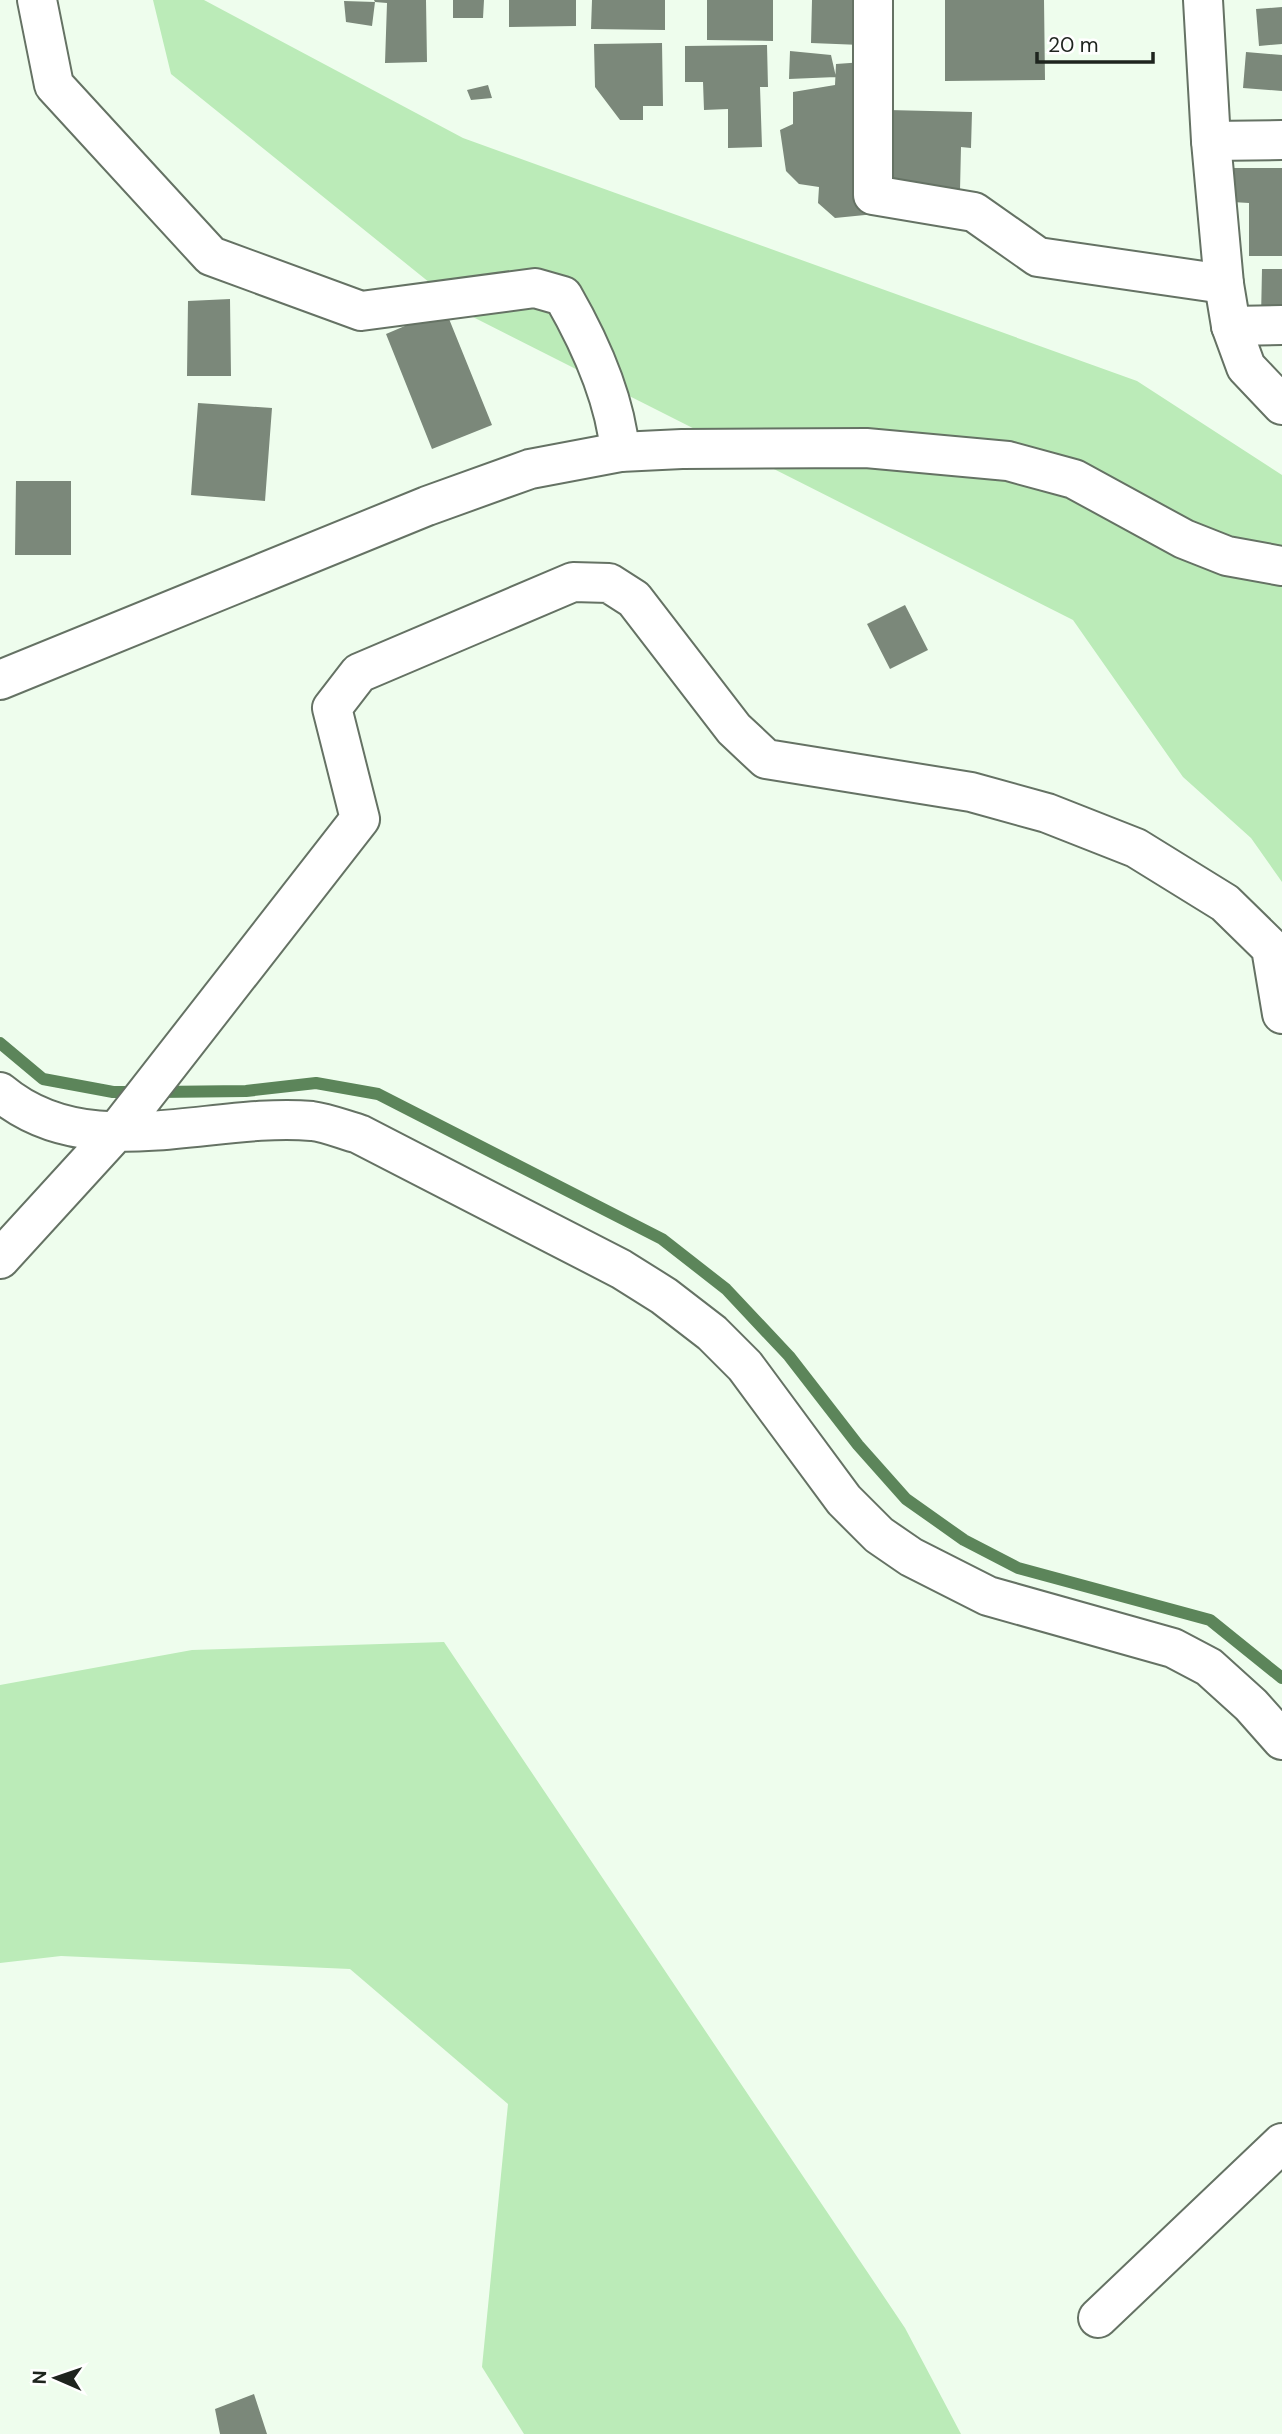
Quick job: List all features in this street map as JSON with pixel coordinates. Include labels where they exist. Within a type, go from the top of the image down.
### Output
[{"type":"street","points":[[37,0],[54,85],[211,257],[361,311],[535,288],[563,296],[585,334],[617,424],[620,452]]},
{"type":"street","points":[[873,0],[873,195],[974,212],[1038,257],[1224,284]]},
{"type":"street","points":[[1203,0],[1211,141],[1224,284],[1231,326],[1247,366],[1282,405]]},
{"type":"street","points":[[1211,141],[1282,140]]},
{"type":"street","points":[[1231,326],[1282,325]]},
{"type":"street","points":[[0,681],[426,506],[530,469],[620,452],[866,448],[1008,461],[1074,479],[1184,539],[1227,556],[1282,566]]},
{"type":"street","points":[[0,1259],[123,1124],[360,818],[332,708],[359,673],[573,582],[609,583],[634,599],[734,729],[766,759],[971,792],[1047,813],[1136,848],[1225,902],[1271,948],[1282,1014]]},
{"type":"street","points":[[0,1092],[17,1107],[59,1124],[315,1121],[359,1134],[494,1202],[621,1269],[664,1296],[712,1334],[746,1366],[844,1500],[879,1535],[911,1557],[988,1596],[1173,1648],[1209,1668],[1251,1705],[1282,1740]]},
{"type":"street","points":[[1098,2318],[1282,2143]]},
{"type":"green space","points":[[153,0],[204,0],[463,138],[1137,381],[1282,475],[1282,882],[1251,838],[1183,777],[1073,620],[471,316],[171,74]]},
{"type":"green space","points":[[444,1642],[905,2328],[961,2434],[524,2434],[482,2367],[508,2104],[350,1969],[61,1956],[0,1963],[0,1685],[192,1650]]},
{"type":"building","points":[[374,0],[426,0],[427,62],[385,63],[387,3]]},
{"type":"building","points":[[453,0],[484,0],[483,18],[453,18]]},
{"type":"building","points":[[509,0],[576,0],[576,26],[509,27]]},
{"type":"building","points":[[592,0],[665,0],[665,30],[591,29]]},
{"type":"building","points":[[707,0],[773,0],[773,41],[707,40]]},
{"type":"building","points":[[812,0],[863,0],[861,45],[811,43]]},
{"type":"building","points":[[945,0],[1044,0],[1045,80],[945,81]]},
{"type":"building","points":[[344,1],[375,2],[372,26],[346,22]]},
{"type":"building","points":[[1282,7],[1282,44],[1259,46],[1256,9]]},
{"type":"building","points":[[662,43],[663,106],[643,106],[643,120],[620,120],[595,87],[594,44]]},
{"type":"building","points":[[767,45],[768,87],[760,87],[762,147],[728,148],[728,109],[704,110],[703,82],[685,82],[685,46]]},
{"type":"building","points":[[790,51],[831,55],[836,77],[789,79]]},
{"type":"building","points":[[1246,52],[1282,55],[1282,91],[1243,88]]},
{"type":"building","points":[[864,62],[875,214],[835,218],[818,203],[819,187],[799,184],[786,171],[780,130],[793,124],[793,92],[835,85],[836,64]]},
{"type":"building","points":[[488,85],[492,98],[471,100],[467,90]]},
{"type":"building","points":[[888,110],[972,112],[971,148],[961,147],[960,190],[886,188]]},
{"type":"building","points":[[1231,168],[1282,168],[1282,256],[1249,256],[1249,203],[1232,202]]},
{"type":"building","points":[[1262,269],[1282,269],[1282,318],[1261,318]]},
{"type":"building","points":[[230,299],[231,376],[187,376],[188,301]]},
{"type":"building","points":[[445,309],[492,425],[432,449],[386,334]]},
{"type":"building","points":[[198,403],[272,408],[265,501],[191,495]]},
{"type":"building","points":[[16,481],[71,481],[71,555],[15,555]]},
{"type":"building","points":[[905,605],[928,650],[890,669],[867,624]]},
{"type":"building","points":[[254,2394],[267,2434],[220,2434],[215,2409]]},
{"type":"waterway","points":[[0,1043],[43,1079],[113,1092],[139,1092]]},
{"type":"waterway","points":[[157,1092],[246,1091],[316,1083],[378,1094],[662,1239],[726,1289],[789,1356],[858,1445],[906,1499],[964,1540],[1018,1568],[1210,1620],[1282,1678]]}]
